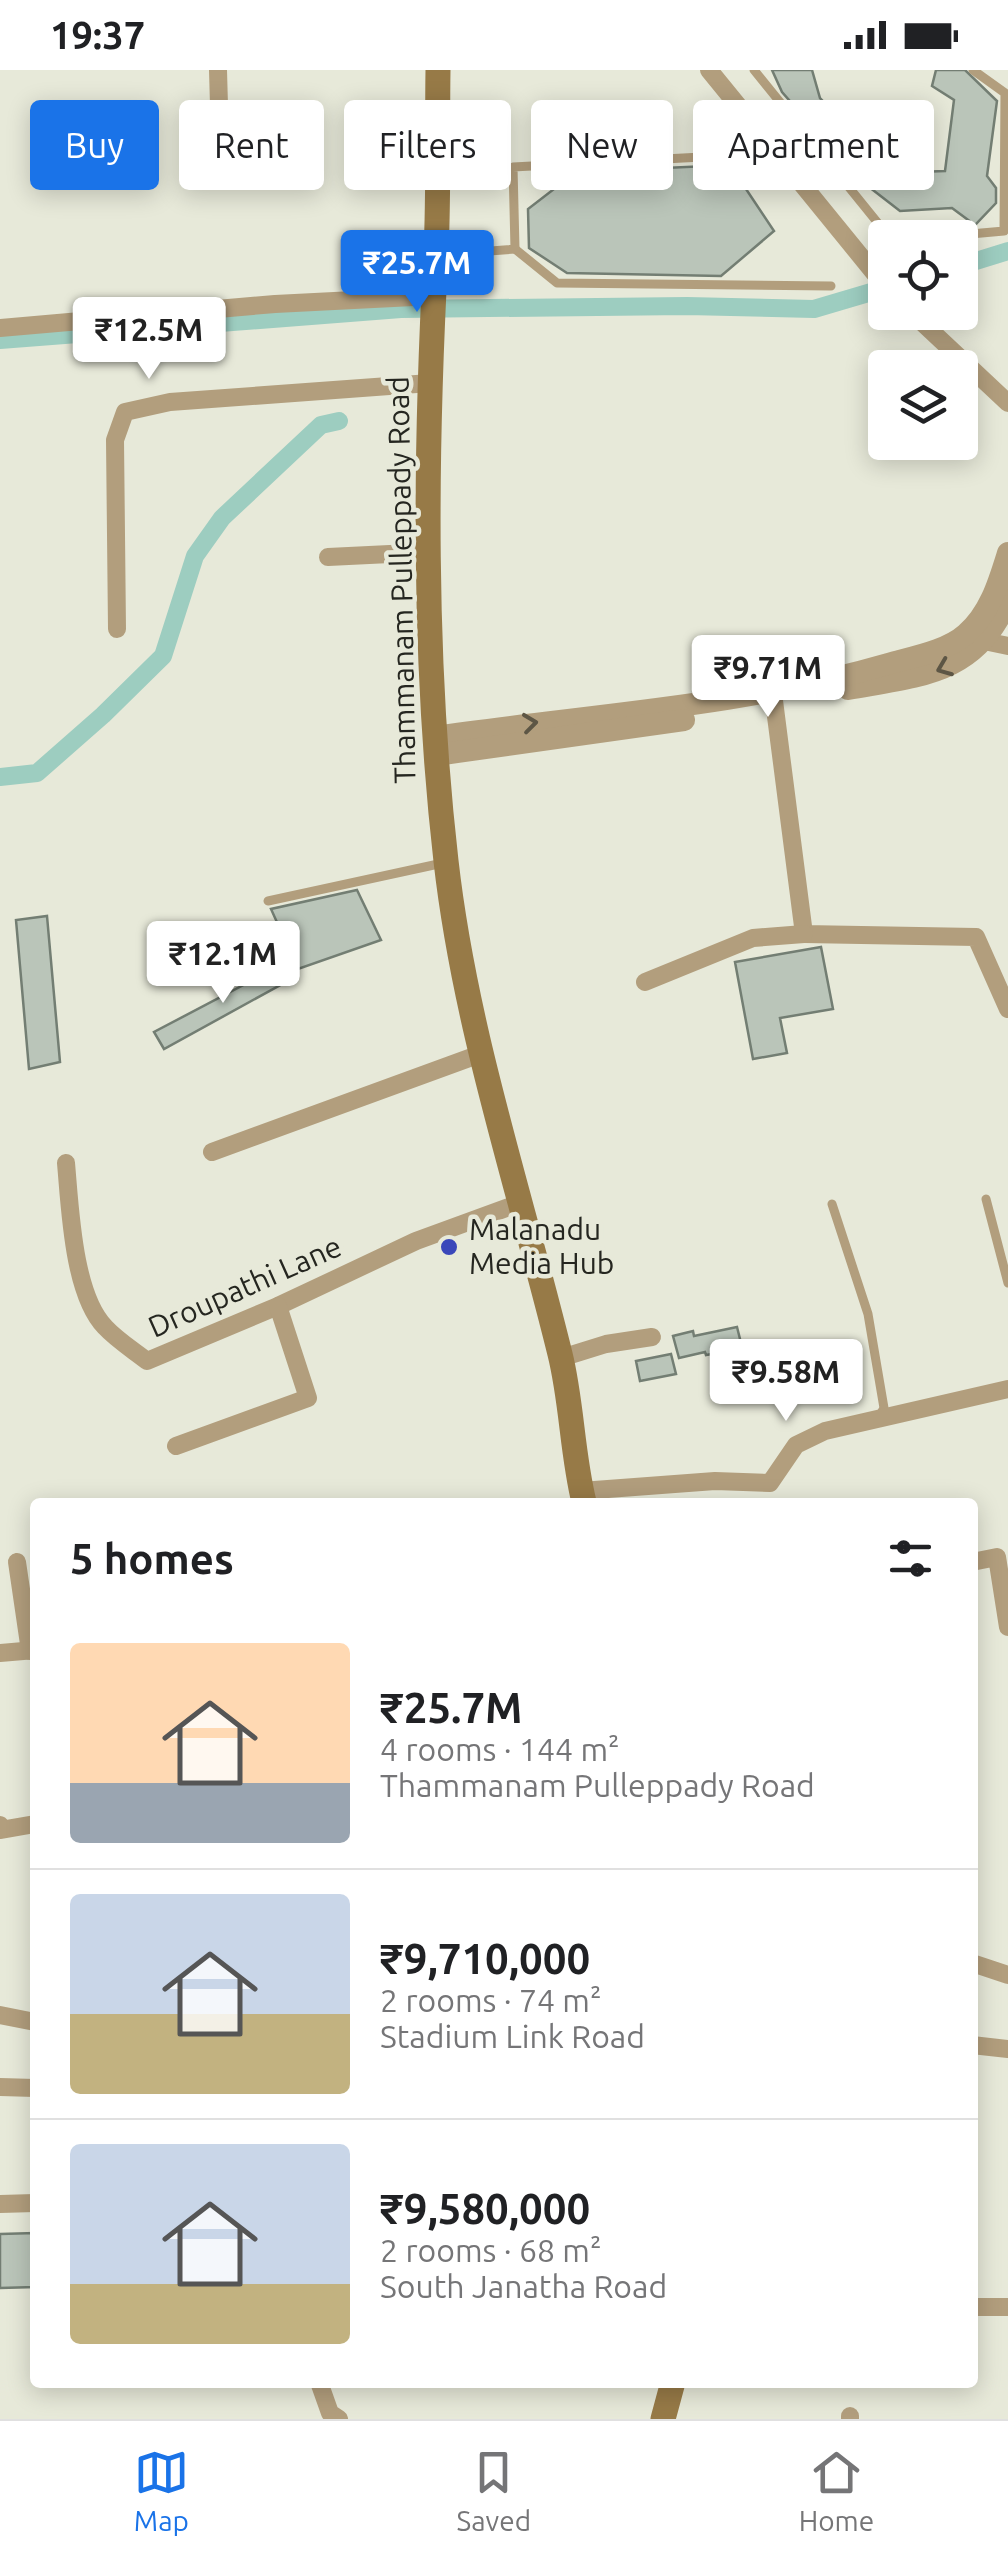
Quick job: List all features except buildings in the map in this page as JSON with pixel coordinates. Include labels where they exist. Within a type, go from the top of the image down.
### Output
[{"type":"main road","name":"Thammanam Pulleppady Road","points":[[438,70],[430,371],[431,552],[435,746],[446,863],[461,962],[561,1358],[582,1497]]},
{"type":"main road","name":"Thammanam Pulleppady Road","points":[[430,371],[444,336],[445,301],[435,260]]},
{"type":"main road","points":[[663,2419],[671,2388]]},
{"type":"street","points":[[218,70],[219,100]]},
{"type":"street","points":[[709,70],[868,265]]},
{"type":"street","points":[[0,328],[275,304],[433,296]]},
{"type":"street","points":[[931,330],[1008,402]]},
{"type":"street","points":[[117,629],[115,440],[125,412],[170,402],[430,371]]},
{"type":"street","points":[[328,557],[431,552]]},
{"type":"street","points":[[435,746],[660,725],[774,698],[910,658],[964,636],[984,613],[997,589],[1008,553]]},
{"type":"street","points":[[774,698],[934,673],[962,661],[984,640],[1008,599]]},
{"type":"street","points":[[984,640],[1008,646]]},
{"type":"street","points":[[774,698],[804,934]]},
{"type":"street","points":[[645,982],[754,938],[804,934],[976,937],[1008,1009]]},
{"type":"street","points":[[212,1152],[484,1053]]},
{"type":"street","name":"Droupathi Lane","points":[[66,1163],[75,1258],[87,1292],[102,1325],[147,1361],[278,1306],[416,1241],[520,1204]]},
{"type":"street","points":[[176,1446],[308,1398],[278,1306]]},
{"type":"street","points":[[561,1358],[606,1344],[652,1337]]},
{"type":"street","points":[[772,1498],[770,1483],[796,1445],[825,1432],[1008,1389]]},
{"type":"street","points":[[582,1497],[715,1480],[770,1483]]},
{"type":"street","points":[[978,1561],[997,1557],[1008,1626]]},
{"type":"street","points":[[18,1562],[30,1633]]},
{"type":"street","points":[[0,1653],[30,1651]]},
{"type":"street","points":[[0,1825],[1,1830],[30,1825]]},
{"type":"street","points":[[978,1965],[1008,1975]]},
{"type":"street","points":[[0,2016],[30,2021]]},
{"type":"street","points":[[978,2046],[1008,2049]]},
{"type":"street","points":[[0,2086],[30,2088]]},
{"type":"street","points":[[0,2204],[30,2203]]},
{"type":"street","points":[[978,2307],[1008,2307]]},
{"type":"street","points":[[321,2388],[330,2413],[339,2419]]},
{"type":"lane","points":[[754,70],[875,220]]},
{"type":"lane","points":[[973,70],[1006,93],[1004,231],[978,233]]},
{"type":"lane","points":[[515,249],[514,167],[693,158]]},
{"type":"lane","points":[[435,260],[515,249],[557,283],[831,286]]},
{"type":"lane","points":[[268,901],[446,863]]},
{"type":"lane","points":[[986,1199],[1008,1283]]},
{"type":"lane","points":[[832,1204],[868,1314],[884,1408],[877,1419]]},
{"type":"waterway","points":[[978,260],[1008,251]]},
{"type":"waterway","points":[[0,340],[401,309],[814,309],[868,293]]},
{"type":"waterway","points":[[0,777],[37,773],[163,656],[195,556],[222,518],[321,425],[339,421]]},
{"type":"place","name":"Malanadu Media Hub","points":[[449,1247]]}]
